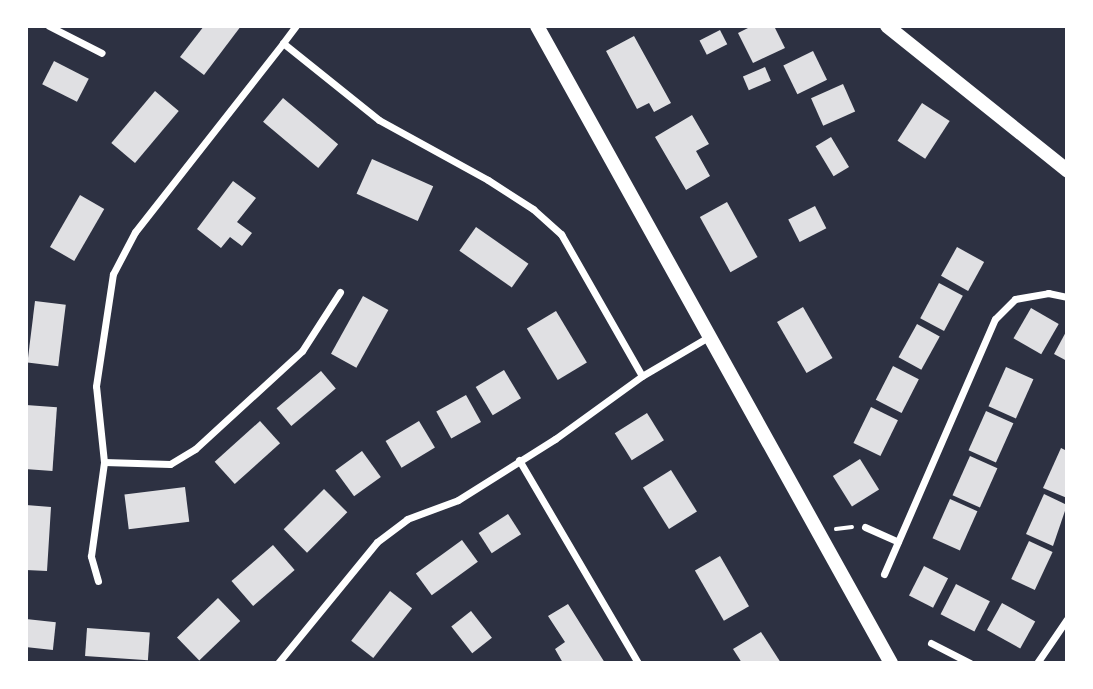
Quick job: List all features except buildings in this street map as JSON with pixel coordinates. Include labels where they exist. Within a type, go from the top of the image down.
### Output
[{"type":"main road","points":[[537,26],[891,663]]},
{"type":"main road","points":[[887,26],[1067,170]]},
{"type":"street","points":[[49,26],[102,53]]},
{"type":"street","points":[[98,581],[91,556],[104,462],[96,386],[113,274],[135,232],[296,26]]},
{"type":"street","points":[[283,43],[379,120],[488,180],[533,209],[561,234],[642,376]]},
{"type":"street","points":[[104,462],[170,464],[195,449],[302,351],[340,292]]},
{"type":"street","points":[[884,574],[995,319],[1015,299],[1048,293],[1067,297]]},
{"type":"street","points":[[278,663],[377,542],[407,519],[458,500],[642,376],[711,336]]},
{"type":"street","points":[[519,460],[638,663]]},
{"type":"street","points":[[864,527],[898,542]]},
{"type":"street","points":[[1037,663],[1067,619]]},
{"type":"street","points":[[931,643],[970,663]]},
{"type":"path","points":[[821,535],[841,527],[864,527]]}]
